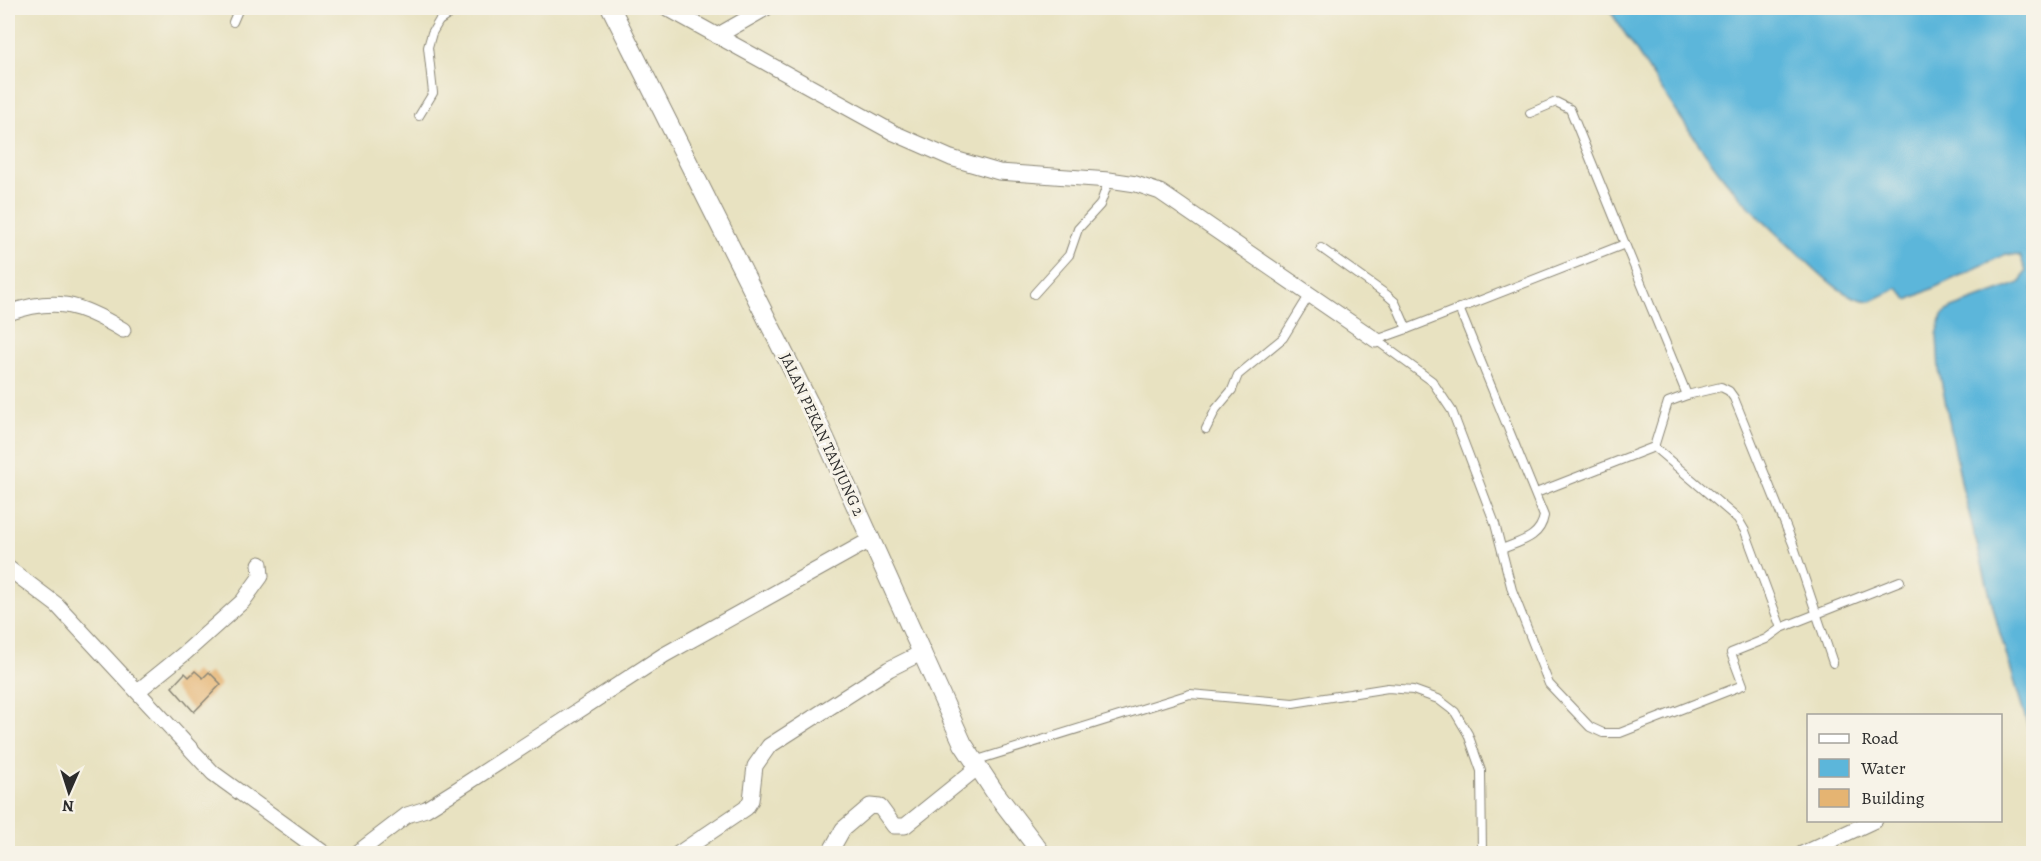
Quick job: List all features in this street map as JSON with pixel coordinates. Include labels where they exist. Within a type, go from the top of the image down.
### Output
[{"type":"street","name":"JALAN PEKAN TANJUNG 2","points":[[611,8],[741,263],[872,538],[963,744],[975,764],[1042,854]]},
{"type":"street","points":[[667,8],[894,133],[951,158],[999,172],[1109,180],[1160,192],[1376,340]]},
{"type":"street","points":[[717,36],[766,8]]},
{"type":"street","points":[[8,313],[48,303],[71,305],[90,311],[123,330]]},
{"type":"street","points":[[356,854],[407,815],[426,809],[664,655],[872,538]]},
{"type":"street","points":[[138,691],[185,654],[243,601],[261,576],[260,564]]},
{"type":"street","points":[[8,568],[57,606],[213,773],[325,854]]},
{"type":"street","points":[[678,854],[746,808],[751,800],[755,766],[769,746],[889,669],[923,652]]},
{"type":"street","points":[[829,854],[843,829],[870,806],[880,807],[894,826],[905,826],[975,764]]},
{"type":"street","points":[[1802,854],[1871,822]]},
{"type":"lane","points":[[233,22],[239,8]]},
{"type":"lane","points":[[419,116],[433,93],[428,46],[432,33],[439,21],[458,8]]},
{"type":"lane","points":[[1530,114],[1556,102],[1570,109],[1687,395]]},
{"type":"lane","points":[[1034,294],[1070,255],[1078,229],[1100,205],[1109,180]]},
{"type":"lane","points":[[1376,340],[1625,244]]},
{"type":"lane","points":[[1321,248],[1387,294],[1395,302],[1407,328]]},
{"type":"lane","points":[[1206,429],[1216,409],[1232,390],[1238,375],[1283,338],[1310,294]]},
{"type":"lane","points":[[1460,308],[1544,516],[1539,532],[1502,549]]},
{"type":"lane","points":[[1376,340],[1432,381],[1448,403],[1502,549],[1512,590],[1550,684],[1577,714],[1603,733],[1620,733],[1743,685],[1731,653],[1766,639],[1781,628],[1900,581]]},
{"type":"lane","points":[[1654,447],[1668,402],[1721,387],[1729,391],[1734,398],[1793,544],[1833,663]]},
{"type":"lane","points":[[1536,493],[1654,447]]},
{"type":"lane","points":[[1654,447],[1738,519],[1745,531],[1781,628]]},
{"type":"lane","points":[[975,764],[1190,694],[1293,703],[1388,688],[1413,690],[1438,699],[1455,712],[1468,734],[1482,771],[1482,854]]},
{"type":"water","points":[[1608,8],[2033,8],[2033,743],[1999,630],[1962,486],[1939,370],[1937,335],[1942,315],[1952,308],[2020,283],[2026,271],[2020,256],[2006,254],[1908,300],[1898,288],[1871,301],[1861,300],[1843,291],[1826,279],[1772,229],[1723,177],[1678,115]]},
{"type":"building","points":[[195,671],[203,678],[209,672],[221,684],[194,712],[172,687],[185,673],[189,677]]}]
